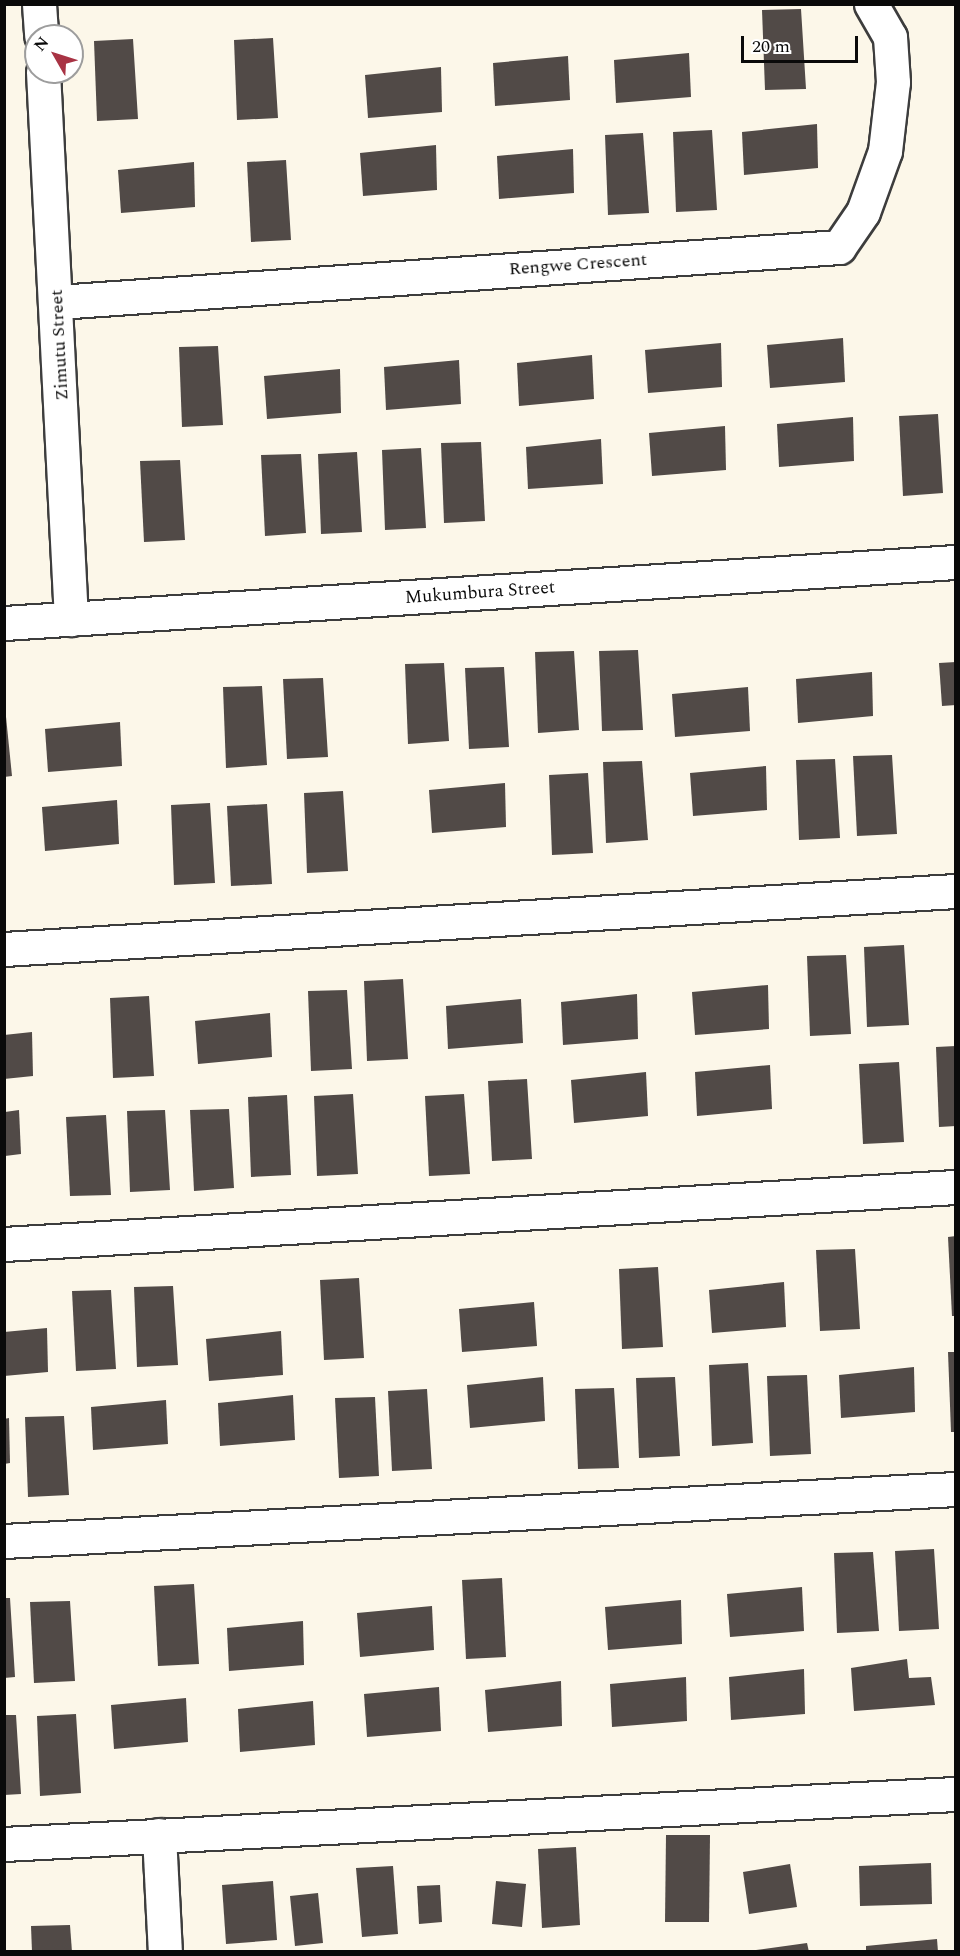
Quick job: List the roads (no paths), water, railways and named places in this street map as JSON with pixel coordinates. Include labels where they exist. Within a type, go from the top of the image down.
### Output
[{"type":"street","points":[[39,4],[40,24]]},
{"type":"street","name":"Rengwe Crescent","points":[[58,302],[839,247],[863,212],[885,151],[893,82],[890,37],[871,4]]},
{"type":"street","name":"Zimutu Street","points":[[44,84],[58,302],[71,619]]},
{"type":"street","name":"Mukumbura Street","points":[[4,623],[956,562]]},
{"type":"street","points":[[4,949],[956,891]]},
{"type":"street","points":[[4,1244],[956,1187]]},
{"type":"street","points":[[4,1542],[956,1489]]},
{"type":"street","points":[[4,1844],[956,1794]]},
{"type":"street","points":[[159,1835],[165,1952]]}]
